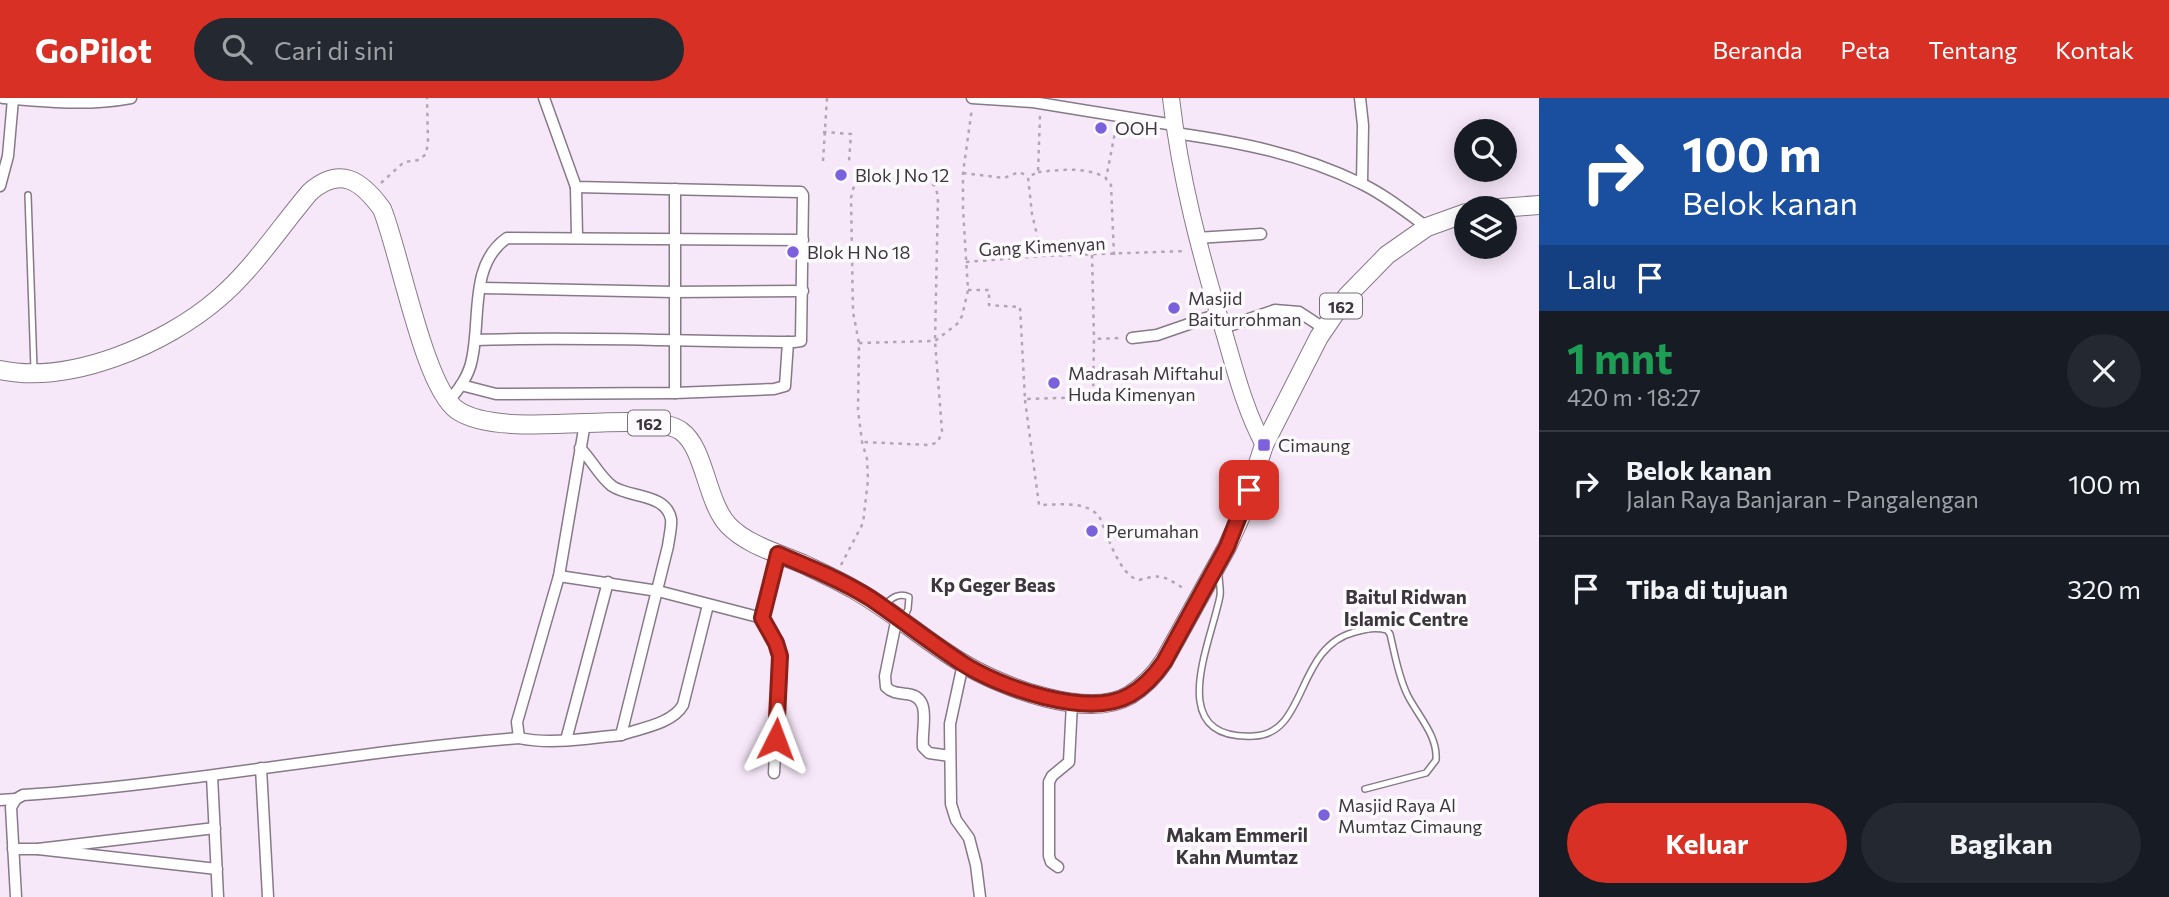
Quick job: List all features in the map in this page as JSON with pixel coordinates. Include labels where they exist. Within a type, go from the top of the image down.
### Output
[{"type":"main road","points":[[0,370],[35,373],[89,365],[129,351],[181,326],[219,298],[240,278],[310,192],[321,183],[334,178],[346,178],[370,192],[382,209],[433,375],[448,402]]},
{"type":"main road","points":[[1517,207],[1539,205]]},
{"type":"main road","name":"162","points":[[448,402],[474,418],[493,423],[638,422],[659,424],[682,431],[697,454],[716,506],[728,525],[746,539],[834,578],[894,615],[963,664],[1024,692],[1072,703],[1118,699],[1129,696],[1148,681],[1164,662],[1241,516],[1264,445],[1325,328],[1347,296],[1387,255],[1427,227],[1454,217]]},
{"type":"street","points":[[3,98],[72,103],[131,98]]},
{"type":"street","points":[[544,98],[576,187],[578,237]]},
{"type":"street","points":[[973,98],[1041,103],[1266,148],[1362,183],[1427,227]]},
{"type":"street","points":[[1171,98],[1197,244],[1246,408],[1264,445]]},
{"type":"street","points":[[1360,98],[1363,125],[1362,183]]},
{"type":"street","points":[[0,186],[8,156],[13,99]]},
{"type":"street","points":[[476,340],[526,338],[674,342],[800,341],[803,195],[797,190],[576,187]]},
{"type":"street","points":[[675,189],[675,393]]},
{"type":"street","points":[[1197,244],[1261,234]]},
{"type":"street","points":[[448,402],[461,385],[472,360],[480,288],[487,258],[495,246],[507,238],[803,240]]},
{"type":"street","points":[[480,288],[674,292],[803,291]]},
{"type":"street","points":[[1132,338],[1275,310],[1299,312],[1325,328]]},
{"type":"street","points":[[461,385],[496,394],[675,393],[774,389],[785,386],[788,342]]},
{"type":"street","points":[[519,738],[517,722],[559,576],[585,424]]},
{"type":"street","points":[[580,449],[614,487],[624,493],[652,499],[665,507],[671,519],[658,591],[621,735]]},
{"type":"street","points":[[774,773],[780,656],[762,618],[778,554]]},
{"type":"street","points":[[559,576],[658,591],[762,618]]},
{"type":"street","points":[[566,740],[608,582]]},
{"type":"street","points":[[16,897],[10,807],[23,795],[212,776],[519,738],[566,740],[621,735],[678,713],[683,705],[708,606]]},
{"type":"street","points":[[894,615],[885,676],[886,687],[894,692],[916,695],[921,699],[923,747],[929,753],[950,756]]},
{"type":"street","points":[[963,664],[952,709],[952,813],[969,838],[980,897]]},
{"type":"street","points":[[1058,867],[1051,862],[1049,856],[1049,782],[1052,776],[1069,762],[1072,703]]},
{"type":"street","points":[[261,768],[268,897]]},
{"type":"street","points":[[212,776],[218,897]]},
{"type":"street","points":[[0,800],[16,799]]},
{"type":"street","points":[[38,849],[215,828]]},
{"type":"street","points":[[13,849],[38,849],[217,869]]},
{"type":"lane","points":[[28,195],[35,373]]},
{"type":"lane","points":[[1217,565],[1221,592],[1201,666],[1199,697],[1211,724],[1226,734],[1234,737],[1256,737],[1275,731],[1293,709],[1311,670],[1325,648],[1341,635],[1371,627],[1387,629],[1407,695],[1428,729],[1437,754],[1436,760],[1426,773],[1366,789]]},
{"type":"path","points":[[370,192],[404,162],[419,160],[426,154],[427,98]]},
{"type":"path","points":[[823,161],[827,98]]},
{"type":"path","name":"Gang Kimenyan","points":[[973,98],[963,173],[966,262],[1042,256],[1115,255],[1197,244]]},
{"type":"path","points":[[1038,173],[1041,103]]},
{"type":"path","points":[[1106,179],[1118,117]]},
{"type":"path","points":[[823,132],[851,134],[849,161]]},
{"type":"path","points":[[963,173],[1004,178],[1019,173],[1028,177],[1038,173],[1066,170],[1082,171],[1106,179],[1111,185],[1115,255]]},
{"type":"path","points":[[1028,177],[1032,214],[1042,256]]},
{"type":"path","points":[[834,578],[863,523],[868,480],[867,459],[862,442],[858,410],[859,343],[853,312],[851,198],[854,186],[868,179],[928,181],[935,186],[938,196],[935,341],[942,431],[938,442],[930,445],[862,442]]},
{"type":"path","points":[[1025,399],[1093,397],[1092,255]]},
{"type":"path","points":[[859,343],[935,341],[957,324],[962,316],[968,290],[966,262]]},
{"type":"path","points":[[968,290],[989,290],[989,305],[1020,307],[1025,399],[1039,505],[1086,506],[1095,511],[1118,560],[1132,579],[1164,576],[1198,598]]},
{"type":"path","points":[[1094,339],[1132,338]]},
{"type":"place","name":"OOH","points":[[1101,128]]},
{"type":"place","name":"Blok J No 12","points":[[841,175]]},
{"type":"place","name":"Blok H No 18","points":[[793,252]]},
{"type":"place","name":"Masjid Baiturrohman","points":[[1174,308]]},
{"type":"place","name":"Madrasah Miftahul Huda Kimenyan","points":[[1054,383]]},
{"type":"place","name":"Cimaung","points":[[1264,445]]},
{"type":"place","name":"Perumahan","points":[[1092,531]]},
{"type":"place","name":"Masjid Raya Al Mumtaz Cimaung","points":[[1324,815]]},
{"type":"district","name":"Kp Geger Beas","points":[[993,584]]},
{"type":"district","name":"Baitul Ridwan Islamic Centre","points":[[1406,607]]},
{"type":"district","name":"Makam Emmeril Kahn Mumtaz","points":[[1237,845]]},
{"type":"route","points":[[776,739],[780,656],[762,618],[778,554],[834,578],[867,597],[963,664],[1000,682],[1024,692],[1072,703],[1104,702],[1129,696],[1153,676],[1164,662],[1227,547],[1249,490]]}]
